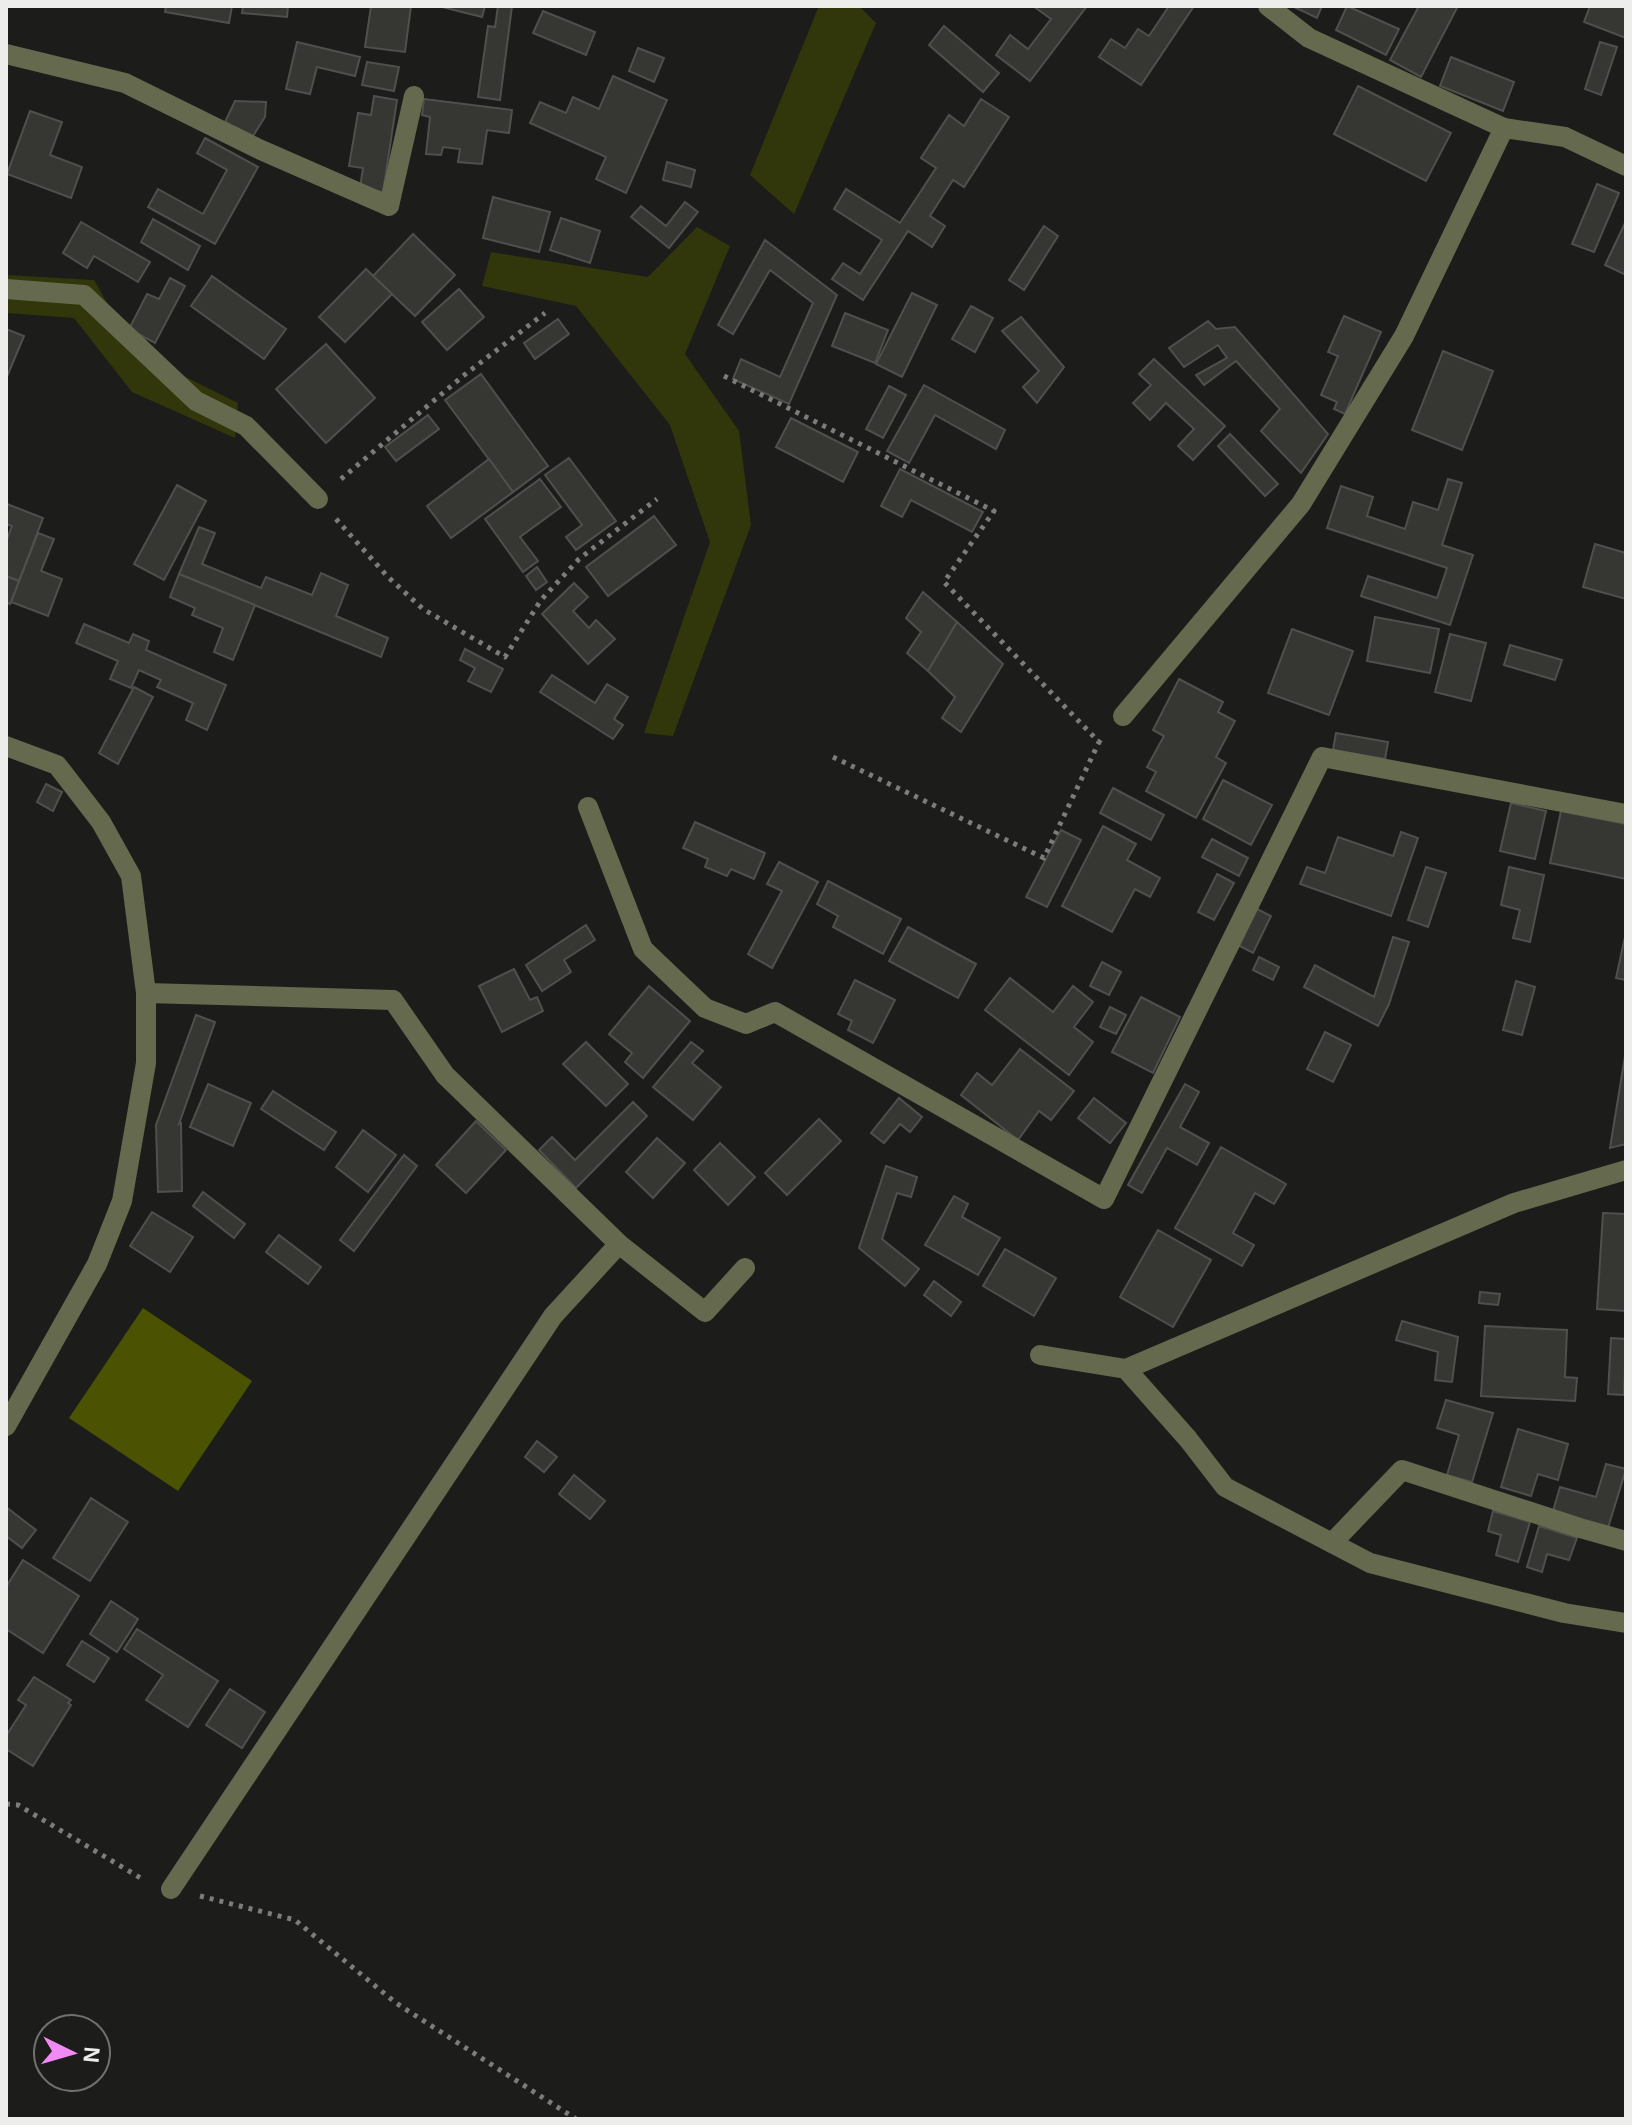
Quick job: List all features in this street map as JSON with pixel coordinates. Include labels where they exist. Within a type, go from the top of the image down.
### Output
[{"type":"street","points":[[1268,6],[1309,38],[1504,128],[1565,137],[1626,166]]},
{"type":"street","points":[[6,54],[125,83],[261,150],[389,206],[414,96]]},
{"type":"street","points":[[1123,716],[1301,504],[1404,336],[1504,128]]},
{"type":"street","points":[[6,289],[84,295],[196,401],[246,426],[318,499]]},
{"type":"street","points":[[6,746],[57,765],[101,822],[131,876],[146,993],[146,1063],[122,1201],[97,1264],[6,1426]]},
{"type":"street","points":[[588,807],[643,949],[705,1008],[746,1024],[775,1012],[1104,1199],[1322,757],[1626,814]]},
{"type":"street","points":[[146,993],[393,1000],[445,1075],[619,1244],[705,1312],[745,1268]]},
{"type":"street","points":[[1040,1355],[1126,1369],[1514,1203],[1626,1170]]},
{"type":"street","points":[[171,1889],[553,1316],[619,1244]]},
{"type":"street","points":[[1126,1369],[1188,1439],[1225,1487],[1370,1563],[1564,1613],[1626,1623]]},
{"type":"street","points":[[1332,1543],[1402,1470],[1626,1541]]},
{"type":"path","points":[[545,313],[463,376],[318,499],[388,577],[423,609],[505,657],[541,600],[579,559],[657,499]]},
{"type":"path","points":[[724,376],[994,511],[944,582],[1099,742]]},
{"type":"path","points":[[833,757],[1044,858],[1099,742],[1123,716]]},
{"type":"path","points":[[6,1804],[18,1805],[151,1884],[295,1920],[396,2003],[576,2119]]},
{"type":"shaded area","points":[[819,6],[859,6],[876,23],[794,214],[750,175]]},
{"type":"shaded area","points":[[697,227],[730,246],[685,354],[739,431],[751,525],[673,736],[644,733],[710,542],[670,425],[576,306],[482,286],[491,252],[648,277]]},
{"type":"shaded area","points":[[6,275],[94,280],[135,352],[238,403],[235,438],[132,392],[74,318],[6,313]]},
{"type":"shaded area","points":[[143,1308],[252,1381],[178,1491],[69,1418]]},
{"type":"building","points":[[166,6],[232,6],[229,23],[165,12]]},
{"type":"building","points":[[243,6],[288,6],[287,17],[242,13]]},
{"type":"building","points":[[371,6],[411,6],[405,52],[365,47]]},
{"type":"building","points":[[438,6],[485,6],[482,17]]},
{"type":"building","points":[[498,6],[512,6],[500,100],[478,97],[488,26],[495,27]]},
{"type":"building","points":[[1033,6],[1087,6],[1030,81],[996,55],[1010,35],[1028,49],[1051,19]]},
{"type":"building","points":[[1169,6],[1194,6],[1141,85],[1099,57],[1111,39],[1125,48],[1138,29],[1149,36]]},
{"type":"building","points":[[1292,6],[1322,6],[1317,18]]},
{"type":"building","points":[[1347,6],[1399,29],[1386,55],[1336,30]]},
{"type":"building","points":[[1419,6],[1458,6],[1421,77],[1390,60]]},
{"type":"building","points":[[1590,6],[1626,6],[1626,38],[1584,22]]},
{"type":"building","points":[[543,11],[595,32],[586,55],[533,33]]},
{"type":"building","points":[[944,26],[999,73],[983,92],[929,45]]},
{"type":"building","points":[[297,42],[360,57],[355,76],[317,67],[310,94],[286,89]]},
{"type":"building","points":[[1600,42],[1617,47],[1601,95],[1585,89]]},
{"type":"building","points":[[638,48],[664,58],[654,82],[629,71]]},
{"type":"building","points":[[1451,57],[1514,82],[1503,111],[1440,86]]},
{"type":"building","points":[[367,62],[399,67],[394,91],[362,85]]},
{"type":"building","points":[[613,76],[667,100],[626,193],[596,179],[606,157],[530,123],[540,102],[566,113],[573,97],[599,109]]},
{"type":"building","points":[[1358,86],[1451,133],[1426,181],[1334,134]]},
{"type":"building","points":[[374,96],[397,100],[383,192],[360,188],[363,168],[349,166],[358,113],[371,115]]},
{"type":"building","points":[[424,99],[512,110],[509,133],[487,130],[482,164],[458,162],[460,149],[443,147],[441,155],[426,154],[430,117],[422,115]]},
{"type":"building","points":[[981,99],[1009,117],[964,187],[953,180],[930,216],[945,226],[932,247],[908,231],[863,300],[832,279],[843,263],[860,274],[882,240],[834,209],[846,189],[900,223],[936,168],[921,158],[949,115],[964,126]]},
{"type":"building","points":[[235,101],[266,102],[265,117],[253,136],[225,122]]},
{"type":"building","points":[[30,111],[62,122],[50,155],[82,167],[71,198],[7,174]]},
{"type":"building","points":[[205,138],[258,167],[215,244],[148,207],[158,189],[203,214],[227,170],[197,153]]},
{"type":"building","points":[[667,162],[695,170],[691,187],[663,180]]},
{"type":"building","points":[[1597,184],[1619,193],[1594,252],[1572,244]]},
{"type":"building","points":[[493,197],[550,212],[539,252],[483,238]]},
{"type":"building","points":[[685,202],[698,212],[669,248],[631,217],[641,206],[666,226]]},
{"type":"building","points":[[561,218],[600,231],[590,263],[550,250]]},
{"type":"building","points":[[153,219],[200,246],[188,270],[141,242]]},
{"type":"building","points":[[1626,221],[1626,275],[1605,265]]},
{"type":"building","points":[[81,222],[150,262],[138,282],[94,256],[87,268],[63,253]]},
{"type":"building","points":[[1044,226],[1058,236],[1024,290],[1009,280]]},
{"type":"building","points":[[413,234],[455,275],[415,316],[373,276]]},
{"type":"building","points":[[765,240],[837,295],[789,404],[733,379],[741,359],[780,377],[813,303],[770,270],[733,334],[718,325]]},
{"type":"building","points":[[366,269],[392,294],[345,342],[319,317]]},
{"type":"building","points":[[212,276],[286,329],[264,359],[191,306]]},
{"type":"building","points":[[170,278],[185,286],[155,343],[129,329],[147,294],[159,299]]},
{"type":"building","points":[[459,289],[484,317],[447,350],[422,322]]},
{"type":"building","points":[[912,293],[937,305],[902,377],[876,364]]},
{"type":"building","points":[[971,306],[993,318],[975,352],[952,339]]},
{"type":"building","points":[[845,313],[888,330],[875,363],[832,346]]},
{"type":"building","points":[[1344,316],[1381,332],[1345,414],[1334,409],[1337,402],[1321,395],[1338,356],[1328,352]]},
{"type":"building","points":[[1021,317],[1064,367],[1037,403],[1023,387],[1039,371],[1002,331]]},
{"type":"building","points":[[558,319],[569,334],[535,359],[524,343]]},
{"type":"building","points":[[1208,321],[1216,329],[1235,327],[1328,434],[1301,473],[1261,431],[1280,409],[1236,361],[1204,385],[1196,375],[1227,358],[1218,345],[1184,367],[1169,348]]},
{"type":"building","points":[[6,329],[24,336],[6,379]]},
{"type":"building","points":[[326,344],[375,398],[326,443],[276,389]]},
{"type":"building","points":[[1443,351],[1493,371],[1462,450],[1412,430]]},
{"type":"building","points":[[1154,359],[1225,426],[1193,460],[1178,446],[1194,429],[1166,403],[1150,420],[1133,403],[1151,385],[1139,374]]},
{"type":"building","points":[[481,374],[548,466],[513,492],[445,400]]},
{"type":"building","points":[[924,385],[1005,430],[996,449],[935,415],[909,463],[887,451]]},
{"type":"building","points":[[889,386],[906,395],[883,438],[866,429]]},
{"type":"building","points":[[428,415],[439,429],[396,461],[385,447]]},
{"type":"building","points":[[791,418],[858,452],[843,482],[776,447]]},
{"type":"building","points":[[1230,434],[1278,484],[1265,496],[1218,446]]},
{"type":"building","points":[[569,458],[616,521],[576,550],[566,537],[582,525],[545,475]]},
{"type":"building","points":[[489,459],[513,492],[451,538],[427,506]]},
{"type":"building","points":[[900,469],[983,512],[972,532],[911,500],[902,517],[881,506]]},
{"type":"building","points":[[540,479],[561,507],[520,537],[538,561],[523,572],[485,519]]},
{"type":"building","points":[[1448,479],[1462,483],[1442,545],[1473,555],[1450,625],[1361,596],[1368,576],[1437,598],[1447,568],[1327,528],[1341,486],[1373,497],[1367,516],[1405,529],[1413,502],[1438,510]]},
{"type":"building","points":[[177,485],[206,501],[164,580],[134,564]]},
{"type":"building","points":[[7,504],[43,518],[19,581],[6,576],[6,542],[12,526],[6,524]]},
{"type":"building","points":[[654,516],[676,545],[608,596],[586,567]]},
{"type":"building","points":[[199,527],[215,533],[202,564],[261,588],[266,577],[312,595],[321,573],[348,585],[336,616],[388,638],[381,657],[179,574]]},
{"type":"building","points":[[38,533],[54,539],[41,571],[62,579],[48,616],[11,602]]},
{"type":"building","points":[[1595,544],[1626,553],[1626,599],[1583,587]]},
{"type":"building","points":[[537,567],[547,582],[536,590],[526,576]]},
{"type":"building","points":[[179,574],[255,605],[233,660],[214,652],[223,628],[192,615],[195,608],[170,597]]},
{"type":"building","points":[[6,576],[19,581],[10,604],[6,602]]},
{"type":"building","points":[[574,583],[588,597],[573,611],[589,628],[596,620],[615,639],[588,664],[542,614]]},
{"type":"building","points":[[923,592],[957,622],[928,671],[907,653],[921,632],[906,618]]},
{"type":"building","points":[[1375,617],[1439,629],[1430,673],[1367,661]]},
{"type":"building","points":[[957,622],[1003,664],[961,732],[942,718],[955,697],[928,671]]},
{"type":"building","points":[[84,624],[129,643],[133,634],[149,641],[146,650],[226,685],[207,730],[186,720],[193,703],[157,687],[161,680],[139,670],[131,688],[110,679],[118,661],[76,643]]},
{"type":"building","points":[[1292,629],[1353,651],[1329,715],[1268,693]]},
{"type":"building","points":[[1450,634],[1486,643],[1471,701],[1435,692]]},
{"type":"building","points":[[1510,645],[1562,660],[1555,680],[1504,665]]},
{"type":"building","points":[[465,649],[503,669],[491,692],[468,681],[475,668],[460,660]]},
{"type":"building","points":[[552,675],[595,703],[607,684],[628,697],[614,719],[623,725],[613,739],[540,692]]},
{"type":"building","points":[[1179,679],[1223,702],[1218,712],[1235,721],[1216,757],[1226,763],[1196,818],[1146,791],[1156,772],[1147,767],[1164,736],[1153,730]]},
{"type":"building","points":[[134,687],[153,697],[118,764],[99,753]]},
{"type":"building","points":[[1336,733],[1388,742],[1385,759],[1333,750]]},
{"type":"building","points":[[1223,780],[1272,805],[1251,845],[1203,819]]},
{"type":"building","points":[[46,784],[62,792],[53,811],[37,802]]},
{"type":"building","points":[[1113,788],[1164,815],[1151,840],[1100,813]]},
{"type":"building","points":[[1511,803],[1546,811],[1535,859],[1500,851]]},
{"type":"building","points":[[1561,811],[1626,824],[1626,879],[1550,863]]},
{"type":"building","points":[[695,822],[765,853],[754,879],[731,869],[727,876],[705,867],[708,859],[683,848]]},
{"type":"building","points":[[1103,826],[1136,844],[1127,860],[1160,878],[1150,897],[1135,889],[1112,932],[1062,906]]},
{"type":"building","points":[[1061,830],[1081,840],[1047,907],[1026,897]]},
{"type":"building","points":[[1401,832],[1418,838],[1391,916],[1300,884],[1307,867],[1325,873],[1338,837],[1393,856]]},
{"type":"building","points":[[1212,839],[1248,858],[1239,876],[1202,857]]},
{"type":"building","points":[[779,862],[818,882],[772,968],[748,954],[782,891],[767,884]]},
{"type":"building","points":[[1426,867],[1446,873],[1428,927],[1408,920]]},
{"type":"building","points":[[1509,867],[1544,875],[1530,942],[1513,938],[1520,910],[1501,905]]},
{"type":"building","points":[[1217,874],[1234,883],[1214,920],[1198,912]]},
{"type":"building","points":[[828,881],[901,919],[883,954],[833,927],[838,916],[817,904]]},
{"type":"building","points":[[1257,909],[1271,916],[1253,953],[1238,945]]},
{"type":"building","points":[[586,925],[595,940],[564,960],[571,972],[542,991],[526,965]]},
{"type":"building","points":[[908,927],[976,964],[958,998],[889,961]]},
{"type":"building","points":[[1626,932],[1626,980],[1616,978]]},
{"type":"building","points":[[1393,937],[1409,942],[1389,1004],[1378,1026],[1304,987],[1315,965],[1374,997]]},
{"type":"building","points":[[1259,957],[1279,967],[1273,980],[1253,970]]},
{"type":"building","points":[[1102,962],[1121,972],[1109,995],[1090,986]]},
{"type":"building","points":[[514,969],[530,1000],[537,997],[543,1011],[502,1032],[479,986]]},
{"type":"building","points":[[1010,978],[1053,1012],[1073,986],[1093,1002],[1074,1027],[1093,1042],[1069,1075],[985,1010]]},
{"type":"building","points":[[855,980],[895,1000],[873,1043],[848,1030],[852,1021],[838,1014]]},
{"type":"building","points":[[1516,981],[1535,987],[1522,1035],[1503,1030]]},
{"type":"building","points":[[649,986],[690,1021],[643,1078],[625,1062],[632,1053],[609,1034]]},
{"type":"building","points":[[1141,997],[1180,1017],[1153,1073],[1112,1052]]},
{"type":"building","points":[[1110,1007],[1126,1015],[1116,1034],[1100,1027]]},
{"type":"building","points":[[196,1015],[215,1022],[179,1124],[182,1191],[158,1192],[156,1125]]},
{"type":"building","points":[[1325,1032],[1351,1045],[1333,1082],[1307,1069]]},
{"type":"building","points":[[586,1042],[628,1084],[606,1106],[563,1064]]},
{"type":"building","points":[[691,1042],[703,1051],[692,1063],[721,1087],[693,1120],[653,1087]]},
{"type":"building","points":[[1020,1049],[1074,1091],[1051,1120],[1039,1111],[1018,1140],[961,1095],[977,1073],[992,1085]]},
{"type":"building","points":[[1625,1056],[1626,1144],[1610,1148]]},
{"type":"building","points":[[208,1084],[251,1103],[233,1146],[190,1127]]},
{"type":"building","points":[[1185,1084],[1199,1092],[1180,1127],[1209,1143],[1197,1165],[1167,1148],[1142,1193],[1128,1185]]},
{"type":"building","points":[[273,1091],[336,1132],[324,1150],[261,1109]]},
{"type":"building","points":[[899,1098],[922,1117],[910,1132],[900,1124],[884,1143],[871,1133]]},
{"type":"building","points":[[1094,1098],[1126,1123],[1110,1143],[1078,1118]]},
{"type":"building","points":[[633,1102],[647,1116],[576,1188],[539,1150],[552,1137],[575,1160]]},
{"type":"building","points":[[819,1119],[841,1141],[787,1195],[765,1173]]},
{"type":"building","points":[[476,1121],[506,1150],[466,1193],[436,1165]]},
{"type":"building","points":[[363,1130],[396,1155],[368,1192],[336,1167]]},
{"type":"building","points":[[657,1138],[685,1163],[653,1198],[626,1172]]},
{"type":"building","points":[[720,1143],[755,1177],[728,1205],[694,1170]]},
{"type":"building","points":[[1221,1147],[1286,1184],[1274,1204],[1255,1193],[1233,1233],[1254,1245],[1242,1266],[1175,1228]]},
{"type":"building","points":[[404,1155],[417,1166],[354,1251],[340,1240]]},
{"type":"building","points":[[886,1166],[917,1177],[911,1197],[897,1193],[882,1239],[919,1269],[905,1286],[859,1248]]},
{"type":"building","points":[[203,1192],[245,1224],[234,1238],[193,1206]]},
{"type":"building","points":[[954,1196],[968,1204],[962,1217],[1000,1238],[978,1275],[925,1245]]},
{"type":"building","points":[[152,1212],[193,1237],[170,1272],[130,1246]]},
{"type":"building","points":[[1603,1213],[1626,1214],[1626,1311],[1597,1309]]},
{"type":"building","points":[[1158,1230],[1211,1260],[1173,1327],[1120,1297]]},
{"type":"building","points":[[279,1235],[321,1267],[308,1284],[266,1252]]},
{"type":"building","points":[[1005,1249],[1056,1278],[1034,1316],[983,1286]]},
{"type":"building","points":[[934,1281],[961,1302],[951,1316],[924,1295]]},
{"type":"building","points":[[1480,1292],[1500,1294],[1498,1305],[1479,1303]]},
{"type":"building","points":[[1402,1321],[1458,1337],[1452,1382],[1435,1380],[1438,1352],[1396,1340]]},
{"type":"building","points":[[1485,1326],[1567,1330],[1565,1377],[1577,1378],[1575,1401],[1481,1396]]},
{"type":"building","points":[[1611,1338],[1626,1339],[1624,1395],[1608,1394]]},
{"type":"building","points":[[1446,1400],[1493,1413],[1472,1482],[1447,1475],[1459,1435],[1437,1428]]},
{"type":"building","points":[[1518,1429],[1568,1444],[1558,1480],[1538,1474],[1531,1496],[1501,1487]]},
{"type":"building","points":[[537,1441],[557,1457],[544,1472],[525,1457]]},
{"type":"building","points":[[1606,1464],[1626,1469],[1608,1528],[1553,1511],[1560,1487],[1596,1497]]},
{"type":"building","points":[[574,1475],[605,1501],[590,1519],[559,1494]]},
{"type":"building","points":[[91,1498],[128,1522],[90,1581],[53,1558]]},
{"type":"building","points":[[6,1507],[36,1530],[22,1548],[6,1536]]},
{"type":"building","points":[[1493,1511],[1530,1522],[1518,1562],[1496,1555],[1501,1535],[1488,1531]]},
{"type":"building","points":[[1539,1526],[1577,1538],[1569,1560],[1547,1554],[1542,1572],[1527,1567]]},
{"type":"building","points":[[23,1560],[79,1596],[43,1653],[6,1629],[6,1587]]},
{"type":"building","points":[[111,1601],[138,1619],[117,1652],[90,1634]]},
{"type":"building","points":[[137,1629],[218,1681],[188,1727],[146,1700],[163,1675],[124,1649]]},
{"type":"building","points":[[82,1641],[109,1658],[94,1682],[67,1665]]},
{"type":"building","points":[[34,1677],[71,1700],[68,1703],[71,1705],[33,1766],[6,1749],[6,1736],[26,1705],[18,1700]]},
{"type":"building","points":[[230,1689],[265,1712],[242,1748],[206,1725]]}]
